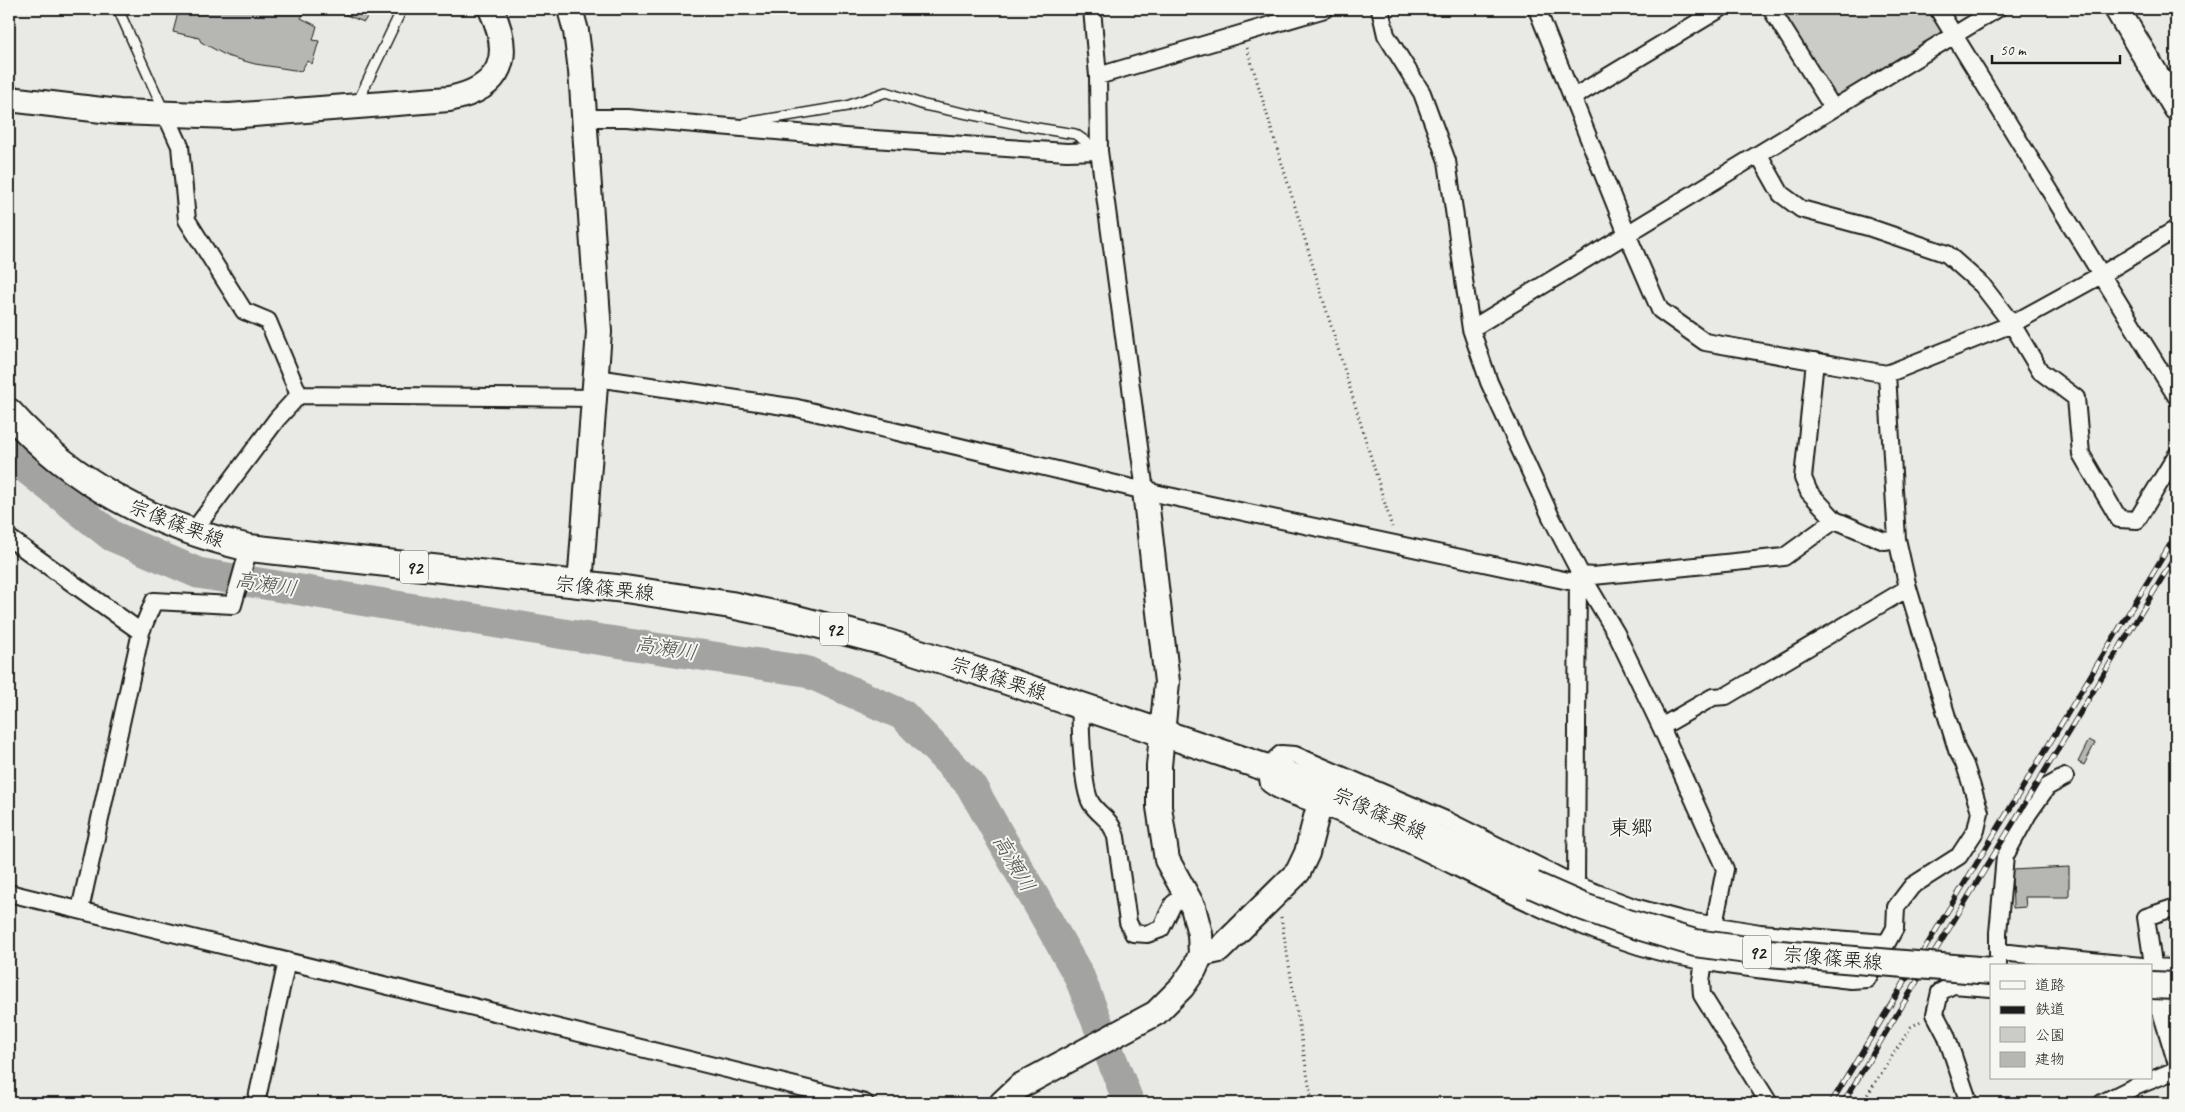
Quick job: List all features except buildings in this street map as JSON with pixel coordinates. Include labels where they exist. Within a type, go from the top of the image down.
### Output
[{"type":"main road","name":"宗像篠栗線","points":[[9,412],[38,443],[70,469],[97,487],[147,514],[246,556],[625,589],[730,604],[797,619],[895,645],[1081,705],[1359,801],[1533,885],[1589,909],[1694,943],[1769,953],[1996,963]]},
{"type":"main road","points":[[2152,982],[2176,986]]},
{"type":"street","points":[[9,99],[119,112],[229,116],[449,99],[466,96],[477,90],[494,74],[501,62],[502,36],[491,9]]},
{"type":"street","points":[[570,9],[577,39],[600,332],[580,585]]},
{"type":"street","points":[[1002,1103],[1020,1086],[1156,1013],[1182,987],[1194,970],[1200,954],[1200,934],[1192,907],[1167,860],[1159,807],[1159,766],[1167,682],[1145,491],[1099,151],[1098,76],[1092,9]]},
{"type":"street","points":[[1098,76],[1326,9]]},
{"type":"street","points":[[1380,9],[1386,35],[1422,93],[1447,161],[1471,329],[1489,382],[1579,575],[1616,633],[1725,869],[1714,924],[1704,961],[1701,980],[1702,995],[1769,1103]]},
{"type":"street","points":[[1537,9],[1627,234],[1660,310],[1705,342],[1887,374],[2012,324],[2102,275],[2176,229]]},
{"type":"street","points":[[1572,98],[1720,9]]},
{"type":"street","points":[[1771,9],[1833,108]]},
{"type":"street","points":[[1938,9],[2176,396]]},
{"type":"street","points":[[1471,329],[1997,9]]},
{"type":"street","points":[[2117,9],[2176,108]]},
{"type":"street","points":[[166,115],[180,146],[187,220],[244,312],[268,321],[299,395]]},
{"type":"street","points":[[584,118],[627,118],[844,137],[1067,152],[1099,151]]},
{"type":"street","points":[[1759,155],[1781,194],[1801,209],[1868,227],[1947,254],[1982,285],[2012,324],[2040,372],[2076,398],[2081,454],[2119,519],[2137,520],[2176,456]]},
{"type":"street","points":[[1816,361],[1803,478],[1810,492],[1835,520],[1884,541],[1897,539]]},
{"type":"street","points":[[1886,943],[1760,933],[1682,920],[1634,908],[1576,885],[1446,820],[1295,755],[1281,754],[1266,768],[1269,784],[1280,793],[1319,806],[1376,829],[1550,913],[1601,934],[1641,947],[1704,961],[1851,980],[1867,979],[1895,928],[1896,907],[1912,886],[1959,856],[1976,830],[1980,812],[1965,765],[1957,750],[1908,588],[1897,539],[1887,374]]},
{"type":"street","points":[[192,533],[277,418],[299,395],[596,388],[797,408],[1145,491],[1397,545],[1579,575],[1593,576],[1784,557],[1835,520]]},
{"type":"street","points":[[9,538],[141,632]]},
{"type":"street","points":[[80,910],[141,632],[154,601],[233,604],[246,556]]},
{"type":"street","points":[[1576,885],[1579,575]]},
{"type":"street","points":[[1661,727],[1713,697],[1726,696],[1908,588]]},
{"type":"street","points":[[1081,705],[1079,730],[1090,802],[1112,824],[1116,837],[1128,922],[1133,933],[1147,934],[1160,929],[1173,904],[1185,895]]},
{"type":"street","points":[[1996,963],[2005,856],[2028,814],[2047,787],[2065,777]]},
{"type":"street","points":[[1200,954],[1219,950],[1298,872],[1307,853],[1319,806]]},
{"type":"street","points":[[9,892],[864,1103]]},
{"type":"street","points":[[2150,964],[2146,917],[2176,907]]},
{"type":"street","points":[[256,1103],[287,961]]},
{"type":"street","points":[[2152,981],[2176,968]]},
{"type":"street","points":[[2152,983],[2176,1005]]},
{"type":"street","points":[[1968,1103],[1946,1035],[1935,1014],[1940,992],[1953,985],[1990,988]]},
{"type":"street","points":[[2152,985],[2176,1061]]},
{"type":"street","points":[[2152,1080],[2176,1070]]},
{"type":"street","points":[[2102,1103],[2152,1080]]},
{"type":"lane","points":[[118,9],[166,115]]},
{"type":"lane","points":[[356,106],[402,9]]},
{"type":"lane","points":[[722,126],[847,106],[886,92],[924,105],[1076,134],[1099,151]]},
{"type":"path","points":[[1243,33],[1397,545]]},
{"type":"path","points":[[1277,891],[1312,1103]]},
{"type":"path","points":[[1862,1103],[1911,1026],[1935,1014]]},
{"type":"green space","points":[[1780,9],[1930,9],[1942,27],[1938,37],[1840,95],[1830,94]]},
{"type":"waterway","name":"高瀬川","points":[[9,450],[26,468],[112,536],[198,573],[570,635],[805,671],[903,715],[970,784],[1079,976],[1129,1103]]},
{"type":"railway","points":[[1831,1103],[2176,535]]},
{"type":"railway","points":[[1843,1103],[2176,555]]},
{"type":"district","name":"東郷","points":[[1631,827]]}]
